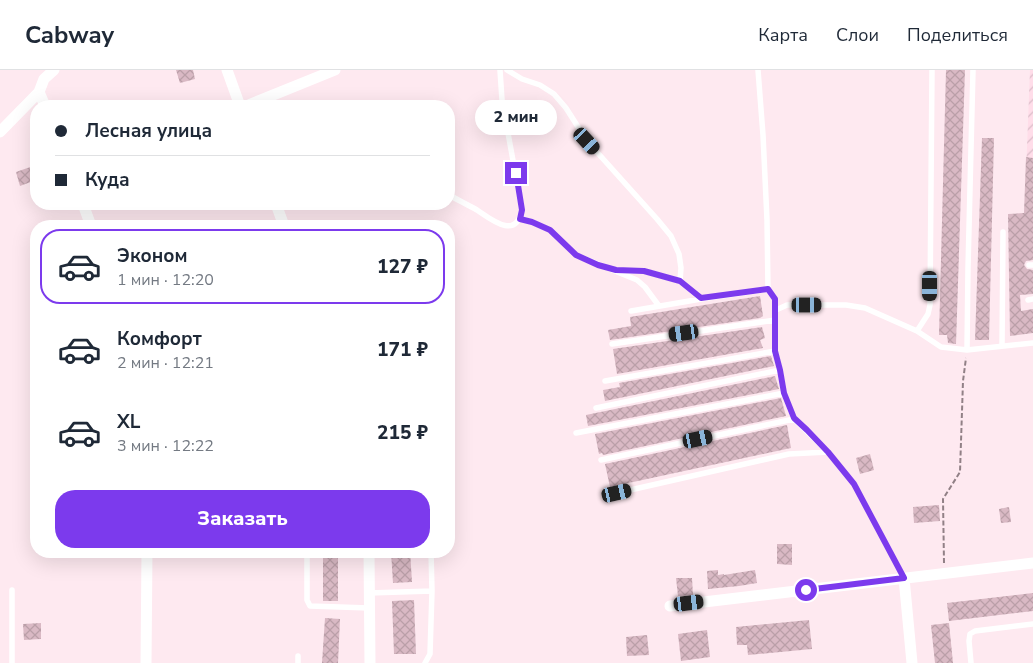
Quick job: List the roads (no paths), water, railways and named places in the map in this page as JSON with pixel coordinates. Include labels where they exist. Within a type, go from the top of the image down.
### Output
[{"type":"street","points":[[31,100],[39,92],[44,79],[54,70]]},
{"type":"street","points":[[227,70],[238,100]]},
{"type":"street","points":[[261,100],[335,70]]},
{"type":"street","points":[[39,92],[42,100]]},
{"type":"street","points":[[0,132],[30,101]]},
{"type":"street","points":[[146,663],[147,558]]},
{"type":"street","points":[[368,558],[370,663]]},
{"type":"street","points":[[670,606],[1033,563]]},
{"type":"street","points":[[904,578],[912,663]]},
{"type":"lane","points":[[455,198],[504,226],[513,225],[520,219],[522,210],[502,100],[500,70]]},
{"type":"lane","points":[[507,70],[522,79],[540,85],[554,94],[566,108],[587,141],[671,236],[679,254],[680,281]]},
{"type":"lane","points":[[758,70],[767,210],[768,289],[775,299],[775,351],[784,393],[794,418],[828,452],[854,484],[904,578]]},
{"type":"lane","points":[[916,331],[928,314],[930,305],[932,70]]},
{"type":"lane","points":[[967,350],[973,70]]},
{"type":"lane","points":[[520,219],[550,230],[576,255],[637,280],[659,306]]},
{"type":"lane","points":[[1002,346],[1003,232]]},
{"type":"lane","points":[[616,270],[644,271],[680,281],[701,298]]},
{"type":"lane","points":[[631,311],[701,298],[768,289]]},
{"type":"lane","points":[[776,310],[787,305],[846,305],[865,308],[916,331],[941,347],[967,350],[1033,343]]},
{"type":"lane","points":[[612,344],[775,320]]},
{"type":"lane","points":[[605,381],[775,351]]},
{"type":"lane","points":[[596,408],[780,370]]},
{"type":"lane","points":[[576,433],[784,393]]},
{"type":"lane","points":[[601,460],[794,418]]},
{"type":"lane","points":[[617,493],[789,454],[828,452]]},
{"type":"lane","points":[[307,558],[307,600],[310,606],[369,608]]},
{"type":"lane","points":[[425,663],[430,654],[431,558]]},
{"type":"lane","points":[[12,590],[12,663]]},
{"type":"lane","points":[[369,593],[432,591]]},
{"type":"lane","points":[[971,663],[968,641],[970,634],[975,631],[1033,624]]}]
